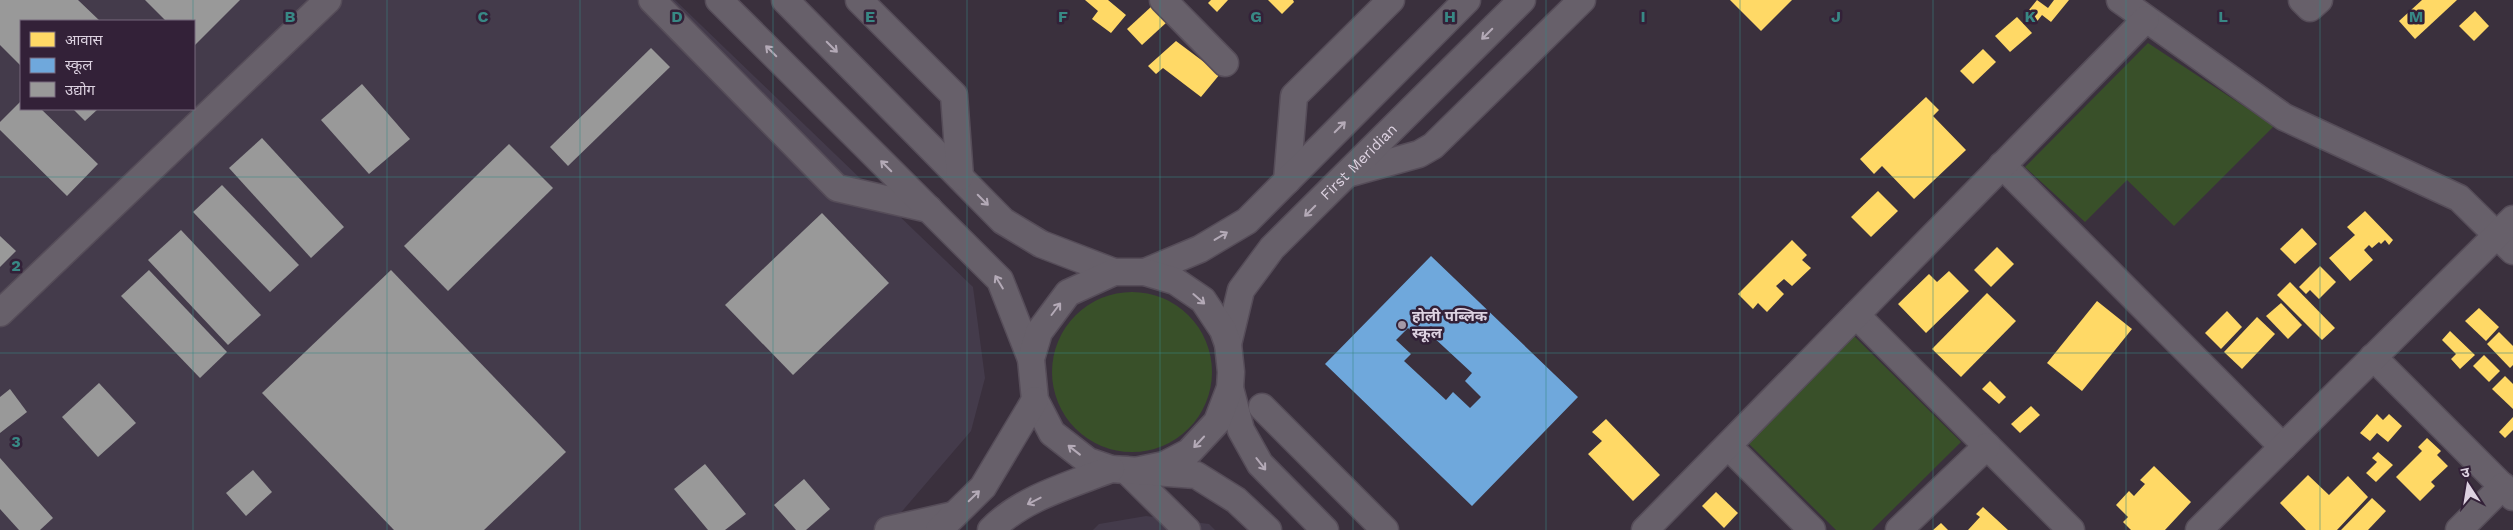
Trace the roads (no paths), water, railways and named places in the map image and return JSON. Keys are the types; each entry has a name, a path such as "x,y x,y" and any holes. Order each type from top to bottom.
{"street":[{"path":"0,313 328,0"},
{"path":"652,0 837,188 929,208"},
{"path":"719,0 1000,280 1031,359 1035,400 1052,432 1088,461 1124,470 1196,475 1236,500 1268,530"},
{"path":"785,0 1003,221 1041,244 1114,272 1145,272 1174,281 1202,300 1223,330 1228,344 1231,372 1230,388 1217,422 1189,452 1164,465 1124,470 1050,492 1005,516 991,530"},
{"path":"859,0 954,95 960,177"},
{"path":"1163,0 1225,63"},
{"path":"1286,181 1294,96 1391,0"},
{"path":"1145,272 1200,249 1247,221 1467,0"},
{"name":"First Meridian","path":"1228,344 1241,290 1272,248 1522,0"},
{"path":"1347,174 1419,154 1433,146 1582,0"},
{"path":"2120,0 2284,117 2459,198 2508,235 2373,357 2199,530"},
{"path":"2302,0 2310,8 2319,0"},
{"path":"1645,530 2146,19"},
{"path":"2002,165 2283,447"},
{"path":"1031,359 1039,332 1068,294 1114,272"},
{"path":"1856,315 2071,530"},
{"path":"2373,357 2508,491 2459,530"},
{"path":"1230,388 1241,430 1260,464 1324,530"},
{"path":"888,530 947,523 983,487 1035,400"},
{"path":"1262,407 1385,530"},
{"path":"1728,446 1812,530"},
{"path":"1899,530 1987,446"},
{"path":"1124,470 1187,530"}],"place":[{"name":"होली पब्लिक स्कूल","path":"1402,325"}]}
